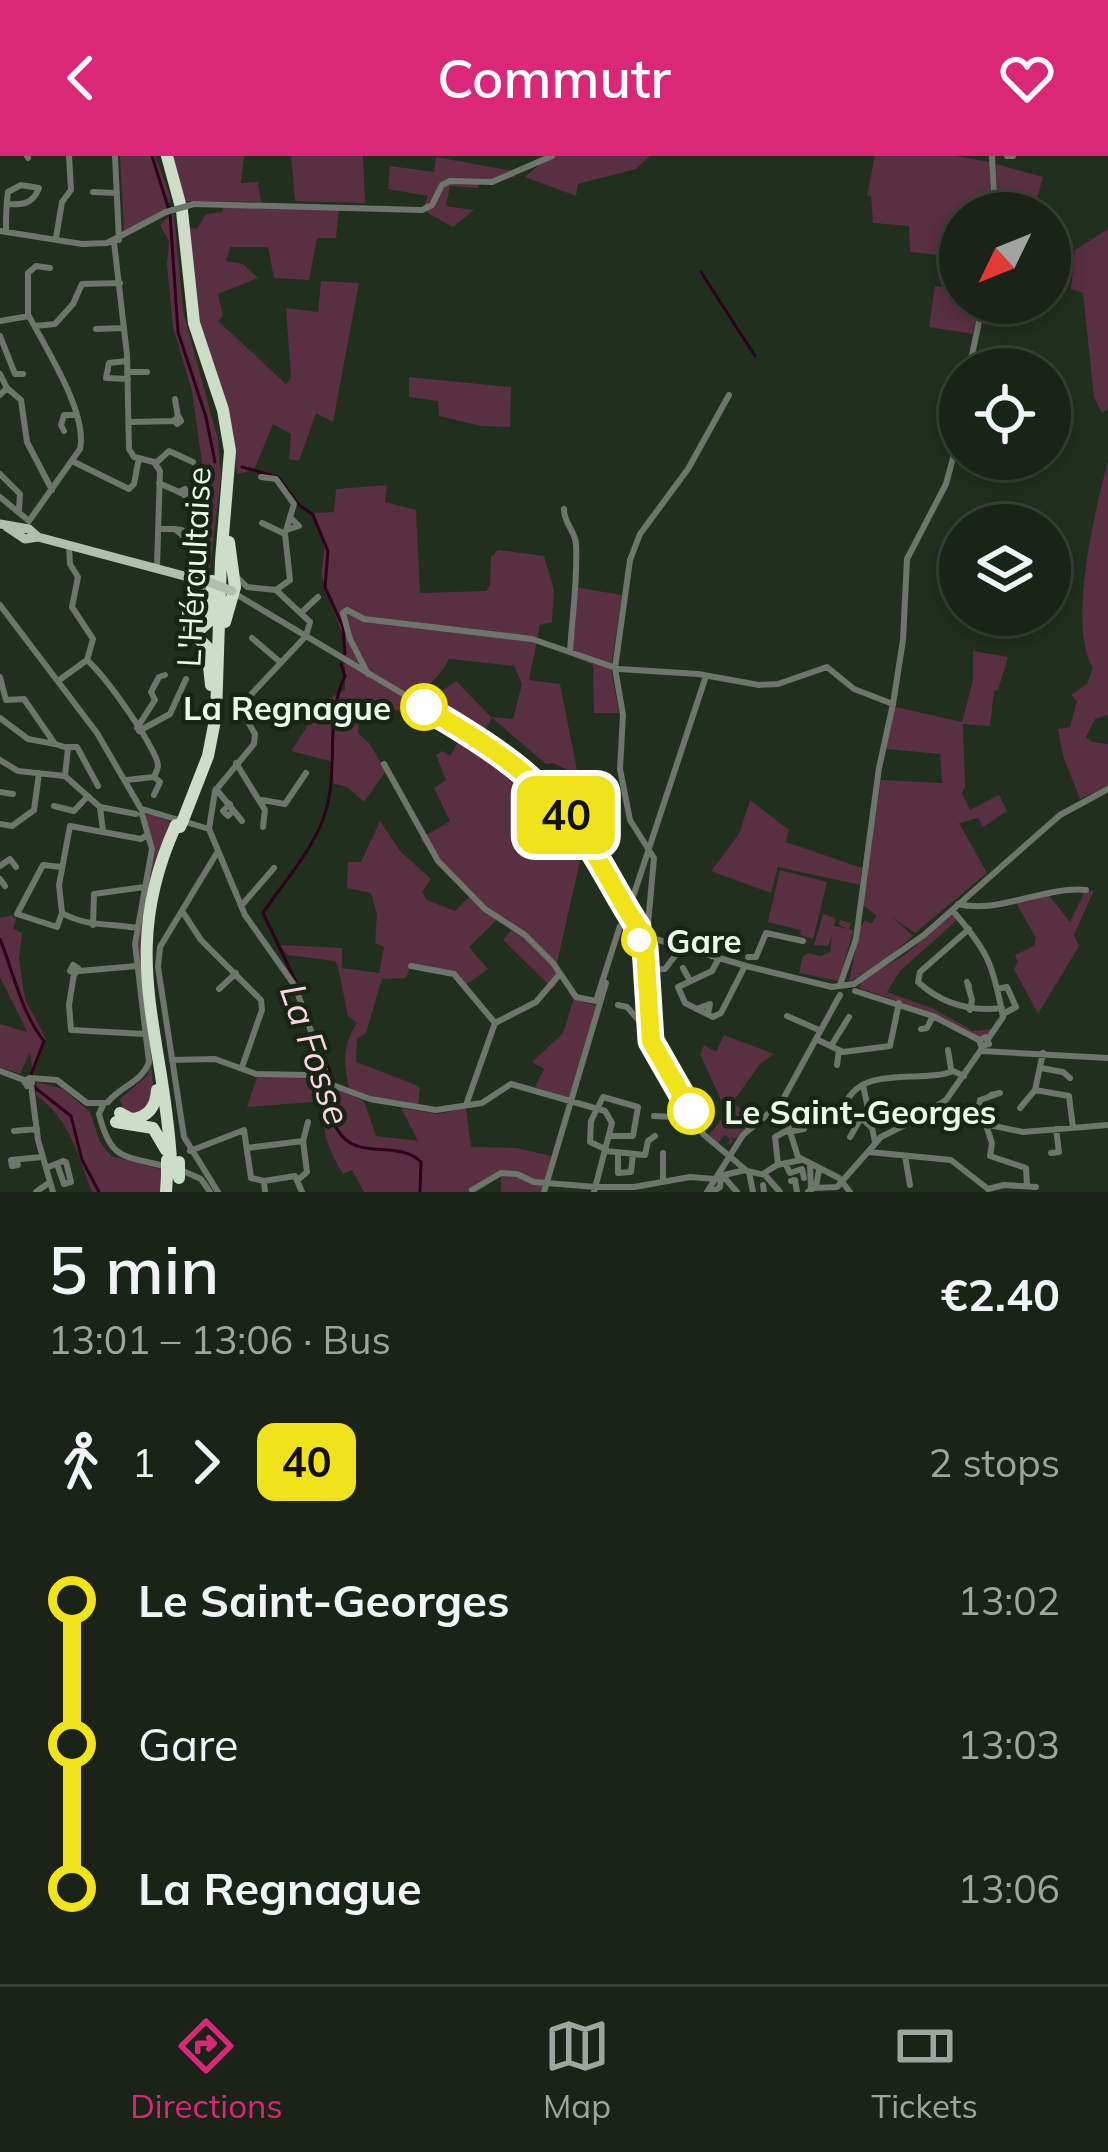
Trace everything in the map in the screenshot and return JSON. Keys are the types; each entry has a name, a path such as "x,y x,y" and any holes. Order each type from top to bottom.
{"highway":[{"name":"L'Héraultaise","path":"164,156 182,211 194,322 224,434 226,471 215,581 212,715 200,766 154,896 149,943 167,1093 172,1185"},
{"name":"L'Héraultaise","path":"173,1161 145,963 146,923 154,878 211,746 218,693 230,452 224,410 210,377"},
{"path":"200,582 187,621 198,631 210,617 224,473 210,377"},
{"path":"210,377 225,410 232,452 229,554 235,596 222,640 218,693"},
{"path":"200,582 184,620 207,647 211,676 200,766"},
{"path":"117,1117 138,1119 156,1100 151,1011"},
{"path":"117,1117 158,1131 173,1161"}],"main road":[{"path":"3,526 158,566 235,596"}],"street":[{"path":"56,239 62,202 71,188 69,156"},
{"path":"116,156 116,240 129,449 156,463"},
{"path":"7,204 23,206 36,197 39,188 34,184 7,187 3,231 95,244 116,240 166,212 194,204 422,210 432,205 438,190 450,181 492,182 551,156"},
{"path":"992,156 994,192"},
{"path":"93,192 117,193"},
{"path":"29,532 82,443 63,377 28,314 28,273 36,266 50,268"},
{"path":"34,326 55,324 74,304 81,285 119,283"},
{"path":"0,321 28,314"},
{"path":"96,329 124,328"},
{"path":"0,336 14,374 23,374"},
{"path":"126,361 109,363 110,380 147,372"},
{"path":"0,374 3,391 21,400 27,442 52,490"},
{"path":"545,1188 654,858 630,820 620,754 623,715 616,668 635,544 688,469 730,395"},
{"path":"130,422 176,419 176,399"},
{"path":"64,431 64,415 75,415"},
{"path":"156,463 169,451 193,462"},
{"path":"72,460 128,489 134,484 139,458"},
{"path":"156,463 160,483 158,566"},
{"path":"0,474 20,494 19,510 29,532"},
{"path":"261,477 282,484 294,504 286,532 290,580 276,590"},
{"path":"714,1180 743,1135 781,1103 846,988 903,640 909,550 947,480"},
{"path":"160,483 181,493"},
{"path":"0,496 19,510"},
{"path":"564,509 565,524 575,538 577,587 570,652"},
{"path":"262,523 286,532"},
{"path":"160,529 175,529"},
{"path":"58,681 87,659 93,639 72,607 78,577 70,564 70,547"},
{"path":"237,574 247,587 276,590 311,626 244,702 242,711 255,738 251,750 216,789 209,829 259,939 295,986 329,1082"},
{"path":"235,596 477,738 519,769 579,831 634,930 647,970 649,1032"},
{"path":"302,612 318,598"},
{"path":"0,607 127,780 151,855"},
{"path":"368,674 345,626 347,610 364,619 532,639 616,668 778,684 826,668 854,688 893,704"},
{"path":"252,638 280,662"},
{"path":"87,659 157,760 154,777"},
{"path":"138,730 155,700 151,692 165,675"},
{"path":"634,930 650,850 706,676"},
{"path":"138,730 170,714 186,679"},
{"path":"0,681 6,700 25,700 55,743"},
{"path":"0,718 28,740 78,748 98,786"},
{"path":"65,776 67,747"},
{"path":"99,1116 106,1103 148,1066 137,928 151,855 150,835 108,749"},
{"path":"0,760 12,769 65,776 100,807 209,829"},
{"path":"236,763 265,809 263,827"},
{"path":"384,764 425,844 444,869 487,910 526,935 574,995 596,1001 620,926 719,958 899,1003 983,1045 1108,1058"},
{"path":"13,841 5,826 35,807 39,773"},
{"path":"259,799 289,806 306,773"},
{"path":"127,780 154,777 160,782 154,795"},
{"path":"216,789 242,821"},
{"path":"846,988 904,951 1060,815 1108,789"},
{"path":"0,792 13,794"},
{"path":"54,806 74,811 88,796"},
{"path":"100,807 104,831"},
{"path":"61,867 42,866 16,914 57,927 62,914 61,867 70,826 141,839 147,836"},
{"path":"212,1192 184,1137 158,953 218,851"},
{"path":"3,863 16,867"},
{"path":"3,863 10,877"},
{"path":"241,906 274,868"},
{"path":"93,925 94,894 144,887"},
{"path":"955,908 1068,888 1086,890"},
{"path":"805,1130 775,1137 781,1159 812,1189 829,1189 842,1182 875,1142 944,1102 1000,1025 1002,1011 989,958 955,908"},
{"path":"182,911 201,940 262,1005 242,1067"},
{"path":"62,914 93,925 137,928"},
{"path":"968,929 920,972 917,981 937,997 970,1010 1016,1007 1007,986 998,988"},
{"path":"719,958 710,972 689,979 678,989 685,1003 707,1015 719,1015 747,962 756,957 760,939 768,933 803,941"},
{"path":"647,970 666,968 681,947"},
{"path":"942,952 951,962"},
{"path":"975,962 989,958"},
{"path":"137,966 76,972 69,995 71,1030 146,1034"},
{"path":"411,966 454,974 495,1023"},
{"path":"683,968 689,979"},
{"path":"219,989 236,973"},
{"path":"466,1106 495,1023 536,1002 559,975"},
{"path":"969,986 970,1010"},
{"path":"787,1016 835,1048 893,1044 899,1003"},
{"path":"618,1005 628,1008 649,1032 703,1134 729,1154 753,1192"},
{"path":"921,1029 928,1028 933,1016"},
{"path":"837,1065 835,1048 849,1017"},
{"path":"948,1050 947,1061 964,1076"},
{"path":"1020,1108 1034,1090 1043,1053"},
{"path":"172,1060 215,1059 256,1074 306,1076 406,1107 436,1110 482,1103 512,1084 597,1109 611,1116 594,1189"},
{"path":"1040,1068 1070,1078"},
{"path":"870,1126 846,1103 862,1085 916,1073 938,1076 954,1071"},
{"path":"0,1073 29,1084 65,1083 87,1103 106,1103"},
{"path":"53,1080 99,1116 106,1142 126,1155 192,1174 212,1192"},
{"path":"126,1155 107,1138 117,1117 119,1097 130,1083"},
{"path":"29,1084 53,1192"},
{"path":"862,1085 875,1142"},
{"path":"1034,1090 1069,1096 1073,1128"},
{"path":"979,1103 991,1095"},
{"path":"610,1136 633,1136 638,1107 605,1096 591,1121 590,1142 604,1150 645,1155 648,1141 655,1136"},
{"path":"968,1098 979,1103"},
{"path":"106,1103 117,1117"},
{"path":"781,1103 797,1192"},
{"path":"869,1152 954,1161 987,1191 1000,1185 1031,1188 1027,1169 989,1154 992,1143 981,1124 979,1103"},
{"path":"99,1116 117,1117"},
{"path":"654,1116 694,1118"},
{"path":"850,1137 861,1119"},
{"path":"914,1120 1023,1132 1105,1127"},
{"path":"190,1151 244,1130 251,1178 298,1178 307,1172 303,1141 308,1122"},
{"path":"14,1131 37,1129"},
{"path":"1057,1130 1058,1153"},
{"path":"248,1148 303,1141"},
{"path":"618,1153 618,1173 631,1172 632,1154"},
{"path":"663,1153 663,1182"},
{"path":"905,1156 910,1185"},
{"path":"17,1162 42,1157"},
{"path":"472,1190 501,1173 545,1188 634,1187 690,1177 714,1180 763,1174 781,1159"},
{"path":"781,1159 797,1172"},
{"path":"46,1168 57,1164"},
{"path":"812,1189 819,1170"},
{"path":"766,1186 797,1172 819,1170 850,1192"},
{"path":"763,1174 766,1186"},
{"path":"298,1178 302,1192"},
{"path":"714,1180 736,1192"},
{"path":"264,1181 265,1192"},
{"path":"36,1192 50,1182"},
{"path":"766,1186 780,1192"}],"shaded area":[{"path":"120,156 155,156 170,196 169,207 124,234"},
{"path":"172,156 244,156 241,183 258,182 261,202 185,201"},
{"path":"291,156 363,156 365,203 295,201"},
{"path":"549,156 650,156 636,169 578,184 576,196 525,177"},
{"path":"875,156 956,156 990,162 991,192 939,192 939,255 910,252 909,226 873,223 871,196 867,195"},
{"path":"436,157 513,171 515,177 478,183 478,188 450,186 446,206 474,210 453,227 428,213 424,206 428,196 388,189 390,166 434,172"},
{"path":"996,164 1043,177 1039,192 997,192"},
{"path":"223,207 339,209 336,238 317,238 309,280 274,278 268,247 230,247 226,261 243,264 258,278 218,294 223,316 218,321 286,384 291,378 286,308 318,312 321,281 359,283 333,422 316,413 299,461 289,459 291,434 273,424 254,470 237,474 229,413 200,327 189,227 197,229 206,214 222,212"},
{"path":"171,214 183,311 218,440 221,476 209,578 189,572 199,549 206,492 192,391 173,327 169,241 160,225"},
{"path":"1108,229 1108,409 1102,413 1094,397 1083,293 1071,289 1075,250"},
{"path":"935,286 939,286 939,324 975,324 973,334 929,327"},
{"path":"409,377 511,387 510,427 439,416 438,401 409,397"},
{"path":"1108,462 1108,715 1095,719 1086,737 1108,744 1108,786 1080,799 1058,729 1070,727 1077,701 1071,695 1087,684 1093,668 1086,649 1083,597"},
{"path":"387,485 385,502 416,510 420,593 486,591 491,557 498,550 544,556 554,590 552,622 540,625 529,680 560,684 578,775 546,764 492,718 483,734 429,700 456,681 491,717 513,719 522,684 514,666 449,659 409,714 361,700 358,733 386,771 364,802 347,787 332,783 333,762 291,751 314,716 307,710 345,690 344,639 321,574 325,545 314,513 334,512 336,489"},
{"path":"574,587 622,595 611,669 619,713 594,713 593,665 569,655"},
{"path":"973,651 1008,657 994,691 990,726 963,724 962,793 970,810 999,795 1007,811 983,827 978,818 959,823 987,873 915,933 892,917 913,936 883,962 849,982 860,927 877,916 863,905 881,780 942,783 940,754 886,749 895,707 962,722 973,680"},
{"path":"463,734 509,764 552,802 534,848 580,861 557,963 559,978 553,989 503,940 514,926 500,917 469,947 488,969 462,988 452,976 410,968 406,978 382,979 366,1033 357,1039 356,1062 416,1085 420,1088 418,1106 369,1097 349,1089 346,1054 357,1023 348,1016 335,961 288,955 280,945 342,948 342,968 379,973 384,947 375,943 377,915 371,893 347,888 348,862 361,862 380,821 400,851 431,879 422,892 427,900 455,911 469,897 420,839 450,821 434,788 446,780 436,755 442,751 450,756"},
{"path":"750,800 789,830 786,842 862,868 860,885 778,867 771,893 711,871 739,834"},
{"path":"148,812 173,823 149,885 141,938 154,1096 139,1115 124,1113 120,1099 148,1075 151,1062 137,950 154,846 145,816"},
{"path":"780,870 827,882 813,939 800,935 801,930 768,922"},
{"path":"1094,890 1074,935 1079,946 1038,1014 1014,969 1015,955 1034,946 1036,938 1015,901 1048,894 1070,922 1084,893"},
{"path":"823,914 836,918 834,926 848,929 839,925 840,920 851,923 853,931 839,981 799,973 803,956 830,952 832,935 828,946 814,945"},
{"path":"952,914 957,920 900,971 887,992 934,1009 973,1031 993,1029 989,1035 975,1037 924,1010 859,988 863,979 905,955"},
{"path":"12,915 16,919 13,929 22,933 19,959 25,999 46,1039 33,1075 30,1052 20,1074 0,1067 0,1024 27,1032 0,977 0,918"},
{"path":"574,998 597,1006 570,1098 535,1087 544,1069 532,1062 563,1033"},
{"path":"724,1035 774,1054 760,1064 735,1099 729,1099 756,1122 727,1145 730,1139 725,1135 718,1143 709,1135 727,1112 728,1099 721,1100 700,1054 704,1045 716,1052"},
{"path":"257,1077 328,1084 324,1101 247,1107"},
{"path":"37,1082 63,1089 90,1112 100,1142 111,1156 164,1170 161,1192 92,1192 65,1126 36,1095"},
{"path":"332,1087 364,1101 376,1136 418,1141 401,1108 438,1114 466,1108 471,1147 516,1148 551,1156 542,1192 501,1192 501,1176 476,1192 364,1192 352,1170 343,1174 328,1143 324,1109"}],"waterway":[{"name":"La Fosse","path":"152,156 170,213 178,332 206,417 215,462"},
{"path":"701,272 755,356"},
{"name":"La Fosse","path":"242,467 278,477 297,503 313,515 328,551 325,587 343,627 345,654"},
{"name":"La Fosse","path":"298,986 263,913 308,849 327,807 335,708 345,676 341,664"},
{"path":"0,939 24,1005 44,1041 31,1075"},
{"name":"La Fosse","path":"319,1046 332,1077 337,1129 355,1145 400,1152 421,1162 420,1192"},
{"path":"34,1087 71,1116 82,1160 99,1192"}],"bus line":[{"name":"40","path":"424,707 519,769 556,803 588,843 638,927 636,934 645,947 651,1041 691,1111"}],"place":[{"name":"La Regnague","path":"424,707"},
{"name":"Gare","path":"639,940"},
{"name":"Le Saint-Georges","path":"691,1111"}]}
